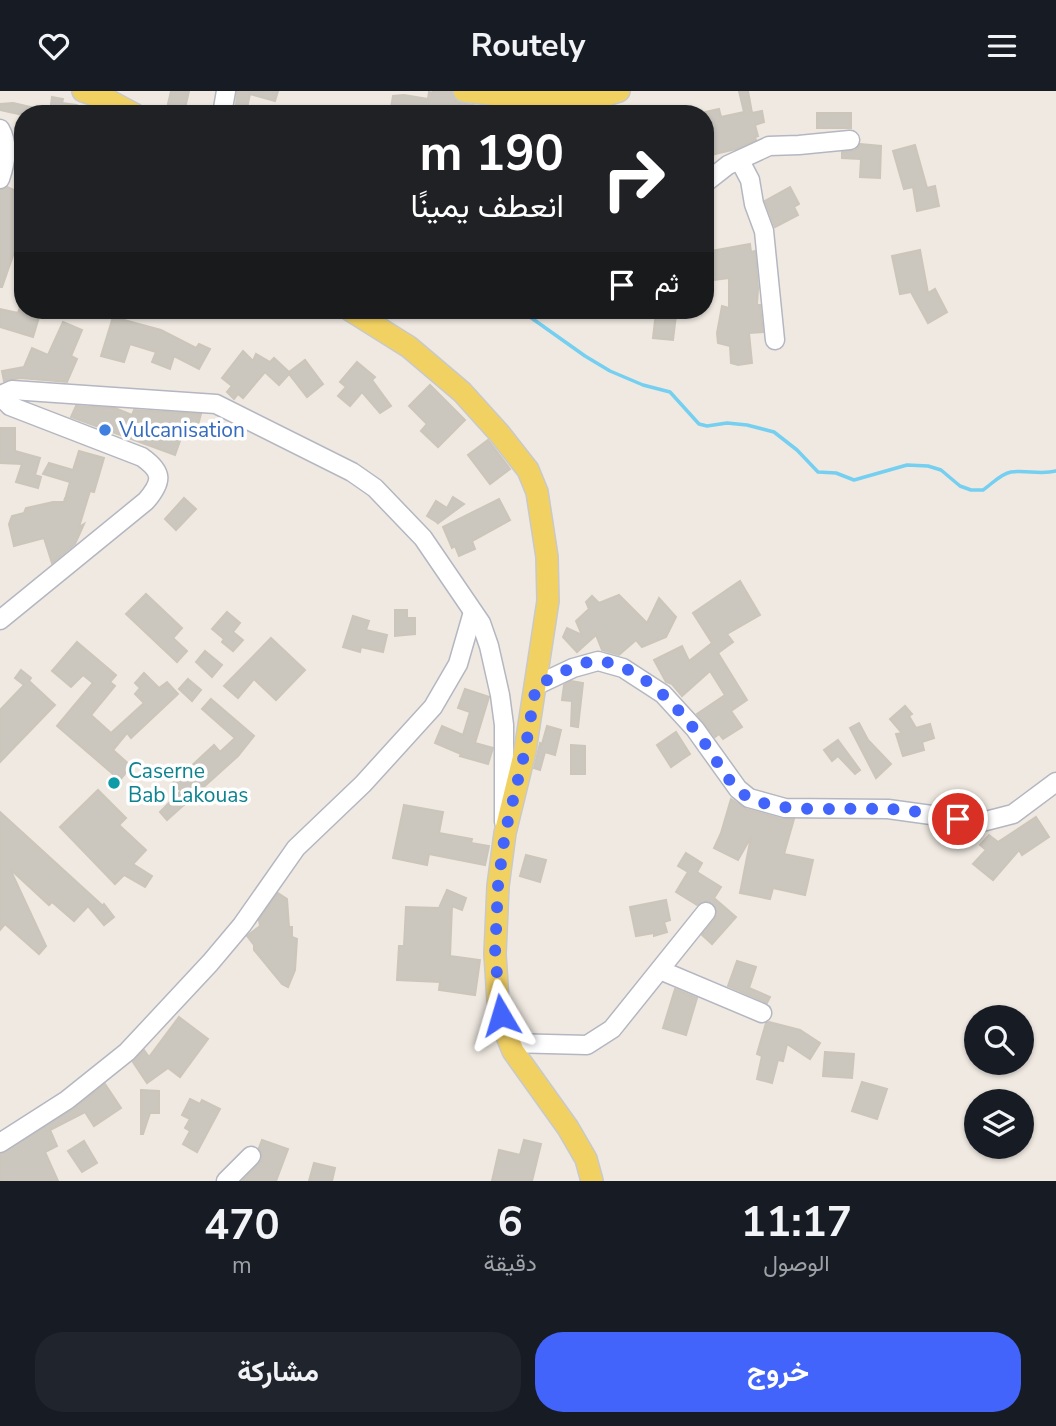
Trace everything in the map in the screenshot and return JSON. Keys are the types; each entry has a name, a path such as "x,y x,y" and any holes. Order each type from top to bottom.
{"main road":[{"path":"83,91 117,105"},
{"path":"464,91 563,102 620,91"},
{"path":"364,319 433,365 462,391 499,432 528,470 537,492 547,557 548,601 525,751 505,833 498,886 495,954 498,1001 509,1043 528,1076 568,1128 586,1159 592,1181"}],"street":[{"path":"0,129 6,141 6,154 0,179"},
{"path":"714,176 728,165 769,146 850,140"},
{"path":"740,161 750,180 754,204 764,231 775,339"},
{"path":"0,620 146,501 156,489 159,478 155,466 142,457 10,406 3,394"},
{"path":"3,394 216,404 352,472 375,488 423,538 481,623 489,646 504,725 505,833"},
{"path":"0,420 22,411"},
{"path":"0,1143 67,1100 127,1052 210,963 242,925 296,848 363,784 433,707 458,664 473,611"},
{"path":"536,686 573,668 598,661 623,668 663,694 695,729 738,789 749,798 785,808 888,809 982,822 1013,814 1056,782"},
{"path":"509,1043 587,1045 603,1037 612,1030 706,912"},
{"path":"660,970 762,1013"},
{"path":"226,1181 251,1156"}],"building":[{"path":"171,91 189,91 186,105 168,104"},
{"path":"237,91 278,91 275,101 250,94 248,105 236,105"},
{"path":"451,91 457,102 473,105 392,105 393,96 428,99 429,92"},
{"path":"739,91 748,91 752,113 762,111 764,122 755,125 758,136 755,137 756,140 714,154 714,110 719,109 721,117 744,112"},
{"path":"52,97 63,99 62,103 77,105 51,105"},
{"path":"0,104 22,105 14,105 14,113 0,110"},
{"path":"817,113 851,113 851,128 817,128"},
{"path":"860,144 881,146 880,178 860,177 861,159 842,158 842,152 856,150"},
{"path":"915,145 927,188 935,186 939,206 917,211 913,187 904,189 893,151"},
{"path":"7,187 14,190 14,253 2,287 0,287 0,190"},
{"path":"790,187 799,204 794,207 798,215 775,227 765,201"},
{"path":"750,244 751,252 755,251 757,305 760,305 763,332 749,333 752,363 731,363 730,346 718,343 722,306 729,308 729,278 714,280 714,250"},
{"path":"920,250 928,293 935,289 947,312 928,323 911,292 900,294 892,256"},
{"path":"0,309 14,312 14,319 38,319 33,337 0,327"},
{"path":"112,319 161,330 196,348 199,344 210,349 199,369 174,356 170,369 152,362 156,352 130,344 124,362 101,356"},
{"path":"655,319 676,319 673,340 653,338"},
{"path":"63,322 82,330 71,356 77,359 67,382 20,378 4,381 2,371 24,367 32,348 48,355"},
{"path":"243,351 253,361 256,354 270,362 274,358 289,372 305,360 323,384 307,397 289,374 279,385 265,372 243,398 238,394 234,399 227,392 232,386 222,378"},
{"path":"357,362 375,377 372,380 391,406 380,413 362,392 350,406 338,396 346,387 340,382"},
{"path":"430,385 465,420 438,447 421,431 427,424 409,406"},
{"path":"76,406 115,408 132,415 134,410 201,414 198,425 187,421 175,455 71,417"},
{"path":"0,428 15,428 15,451 40,458 35,475 41,477 38,488 16,482 22,464 0,463"},
{"path":"488,440 510,469 490,484 468,455"},
{"path":"79,451 104,458 94,492 90,491 79,527 84,524 75,544 52,563 44,538 14,546 9,524 12,516 24,513 26,508 64,502 65,498 69,497 66,496 70,482 43,474 49,463 73,470"},
{"path":"453,497 464,504 437,524 427,516 436,501 447,508"},
{"path":"184,498 196,509 176,530 165,519"},
{"path":"499,499 510,520 472,541 475,549 459,556 455,546 452,548 443,527"},
{"path":"740,581 760,615 727,634 733,642 718,653 747,700 731,711 742,727 723,739 719,734 715,737 697,714 725,695 710,671 682,696 672,684 666,682 654,660 682,646 689,661 712,643 693,613"},
{"path":"146,594 182,628 173,638 187,651 177,662 126,614"},
{"path":"619,595 647,623 659,598 676,617 666,637 642,647 636,640 619,655 602,650 596,635 577,652 563,637 567,628 582,635 576,621 589,609 586,602 592,596 599,603"},
{"path":"395,610 407,610 407,618 415,618 415,634 395,636"},
{"path":"227,612 240,623 233,632 243,640 233,651 212,629"},
{"path":"353,616 369,621 366,630 387,635 383,652 361,647 360,652 343,647"},
{"path":"271,638 305,670 276,700 254,679 238,698 224,686"},
{"path":"77,642 116,675 110,682 115,686 91,715 111,733 144,703 135,694 140,688 135,683 144,673 159,688 167,682 178,694 131,738 127,733 113,750 131,766 120,780 57,726 93,683 83,675 71,687 52,671"},
{"path":"205,651 222,665 212,677 196,662"},
{"path":"21,670 55,705 0,762 0,710 24,685 15,678"},
{"path":"188,679 201,690 192,701 179,689"},
{"path":"571,681 583,683 578,727 571,726 572,701 562,700 564,685"},
{"path":"465,689 489,697 475,743 493,748 488,764 460,756 461,754 435,743 442,726 463,735 470,712 458,708"},
{"path":"211,699 254,736 238,756 167,820 160,812 181,791 173,783 214,745 220,752 235,738 202,709"},
{"path":"905,706 912,714 909,716 916,728 930,724 934,738 922,742 924,750 903,756 896,734 902,733 890,719"},
{"path":"859,723 868,740 891,764 876,778 850,728"},
{"path":"547,726 561,730 555,755 545,752 540,770 534,768"},
{"path":"676,732 690,754 671,767 657,745"},
{"path":"838,740 860,770 855,774 838,756 832,761 824,750"},
{"path":"571,745 585,746 585,774 571,774"},
{"path":"98,790 126,818 119,825 146,850 133,864 152,876 145,887 124,875 115,884 60,827"},
{"path":"731,799 746,809 782,819 794,819 784,854 813,860 805,895 773,888 770,899 740,893 751,837 738,860 714,848"},
{"path":"404,805 443,812 439,833 472,839 471,843 489,846 485,865 429,854 427,865 393,858"},
{"path":"0,812 103,906 104,904 114,917 104,925 88,906 74,921 52,902 49,905 10,869 46,946 39,954 5,924 0,930"},
{"path":"1036,817 1049,837 1022,855 1019,850 993,880 973,864 986,850 980,845 989,835 998,842"},
{"path":"686,853 702,863 697,872 721,887 714,898 736,917 712,944 702,935 715,919 716,907 707,901 697,905 676,892 688,872 678,866"},
{"path":"526,855 546,860 540,882 520,876"},
{"path":"447,890 466,898 462,910 452,906 450,956 480,960 475,995 439,990 440,982 397,980 399,946 404,946 406,907 439,908"},
{"path":"278,893 287,899 289,927 292,927 292,937 297,939 295,970 288,987 282,984 254,950 254,945 247,936 260,926 259,920"},
{"path":"666,900 670,920 664,922 667,932 654,936 654,933 636,936 630,907"},
{"path":"737,961 756,967 749,988 770,997 767,1003 728,986"},
{"path":"675,989 697,998 686,1035 663,1028"},
{"path":"179,1017 208,1039 180,1077 168,1068 147,1083 133,1062 144,1050 149,1057"},
{"path":"766,1023 800,1030 820,1043 810,1059 787,1044 783,1061 778,1060 772,1083 757,1079 762,1056 757,1054"},
{"path":"825,1052 854,1054 852,1078 823,1076"},
{"path":"862,1082 887,1089 877,1119 852,1111"},
{"path":"105,1084 121,1108 94,1126 85,1112 50,1130 57,1146 45,1152 58,1181 0,1181 0,1154 73,1109"},
{"path":"141,1090 159,1091 159,1113 150,1113 143,1134 141,1134"},
{"path":"190,1099 200,1104 202,1100 220,1109 197,1152 183,1144 190,1131 185,1128 190,1119 182,1115"},
{"path":"262,1140 288,1149 276,1181 242,1181 262,1160 259,1148"},
{"path":"524,1140 541,1144 532,1181 492,1181 499,1150 520,1155"},
{"path":"84,1141 97,1163 82,1172 68,1151"},
{"path":"314,1163 335,1168 332,1181 309,1181"}],"waterway":[{"path":"533,319 610,371 643,385 670,392 699,424 747,425 774,432 797,450 818,472 836,473 854,480 907,465 928,466 941,470 960,486 983,490 1007,473 1056,471"}],"place":[{"name":"Vulcanisation","path":"105,430"},
{"name":"Caserne Bab Lakouas","path":"114,783"}],"route":[{"path":"501,1015 495,954 498,886 505,833 525,751 536,686 573,668 598,661 623,668 663,694 695,729 738,789 749,798 785,808 888,809 958,819"}]}
